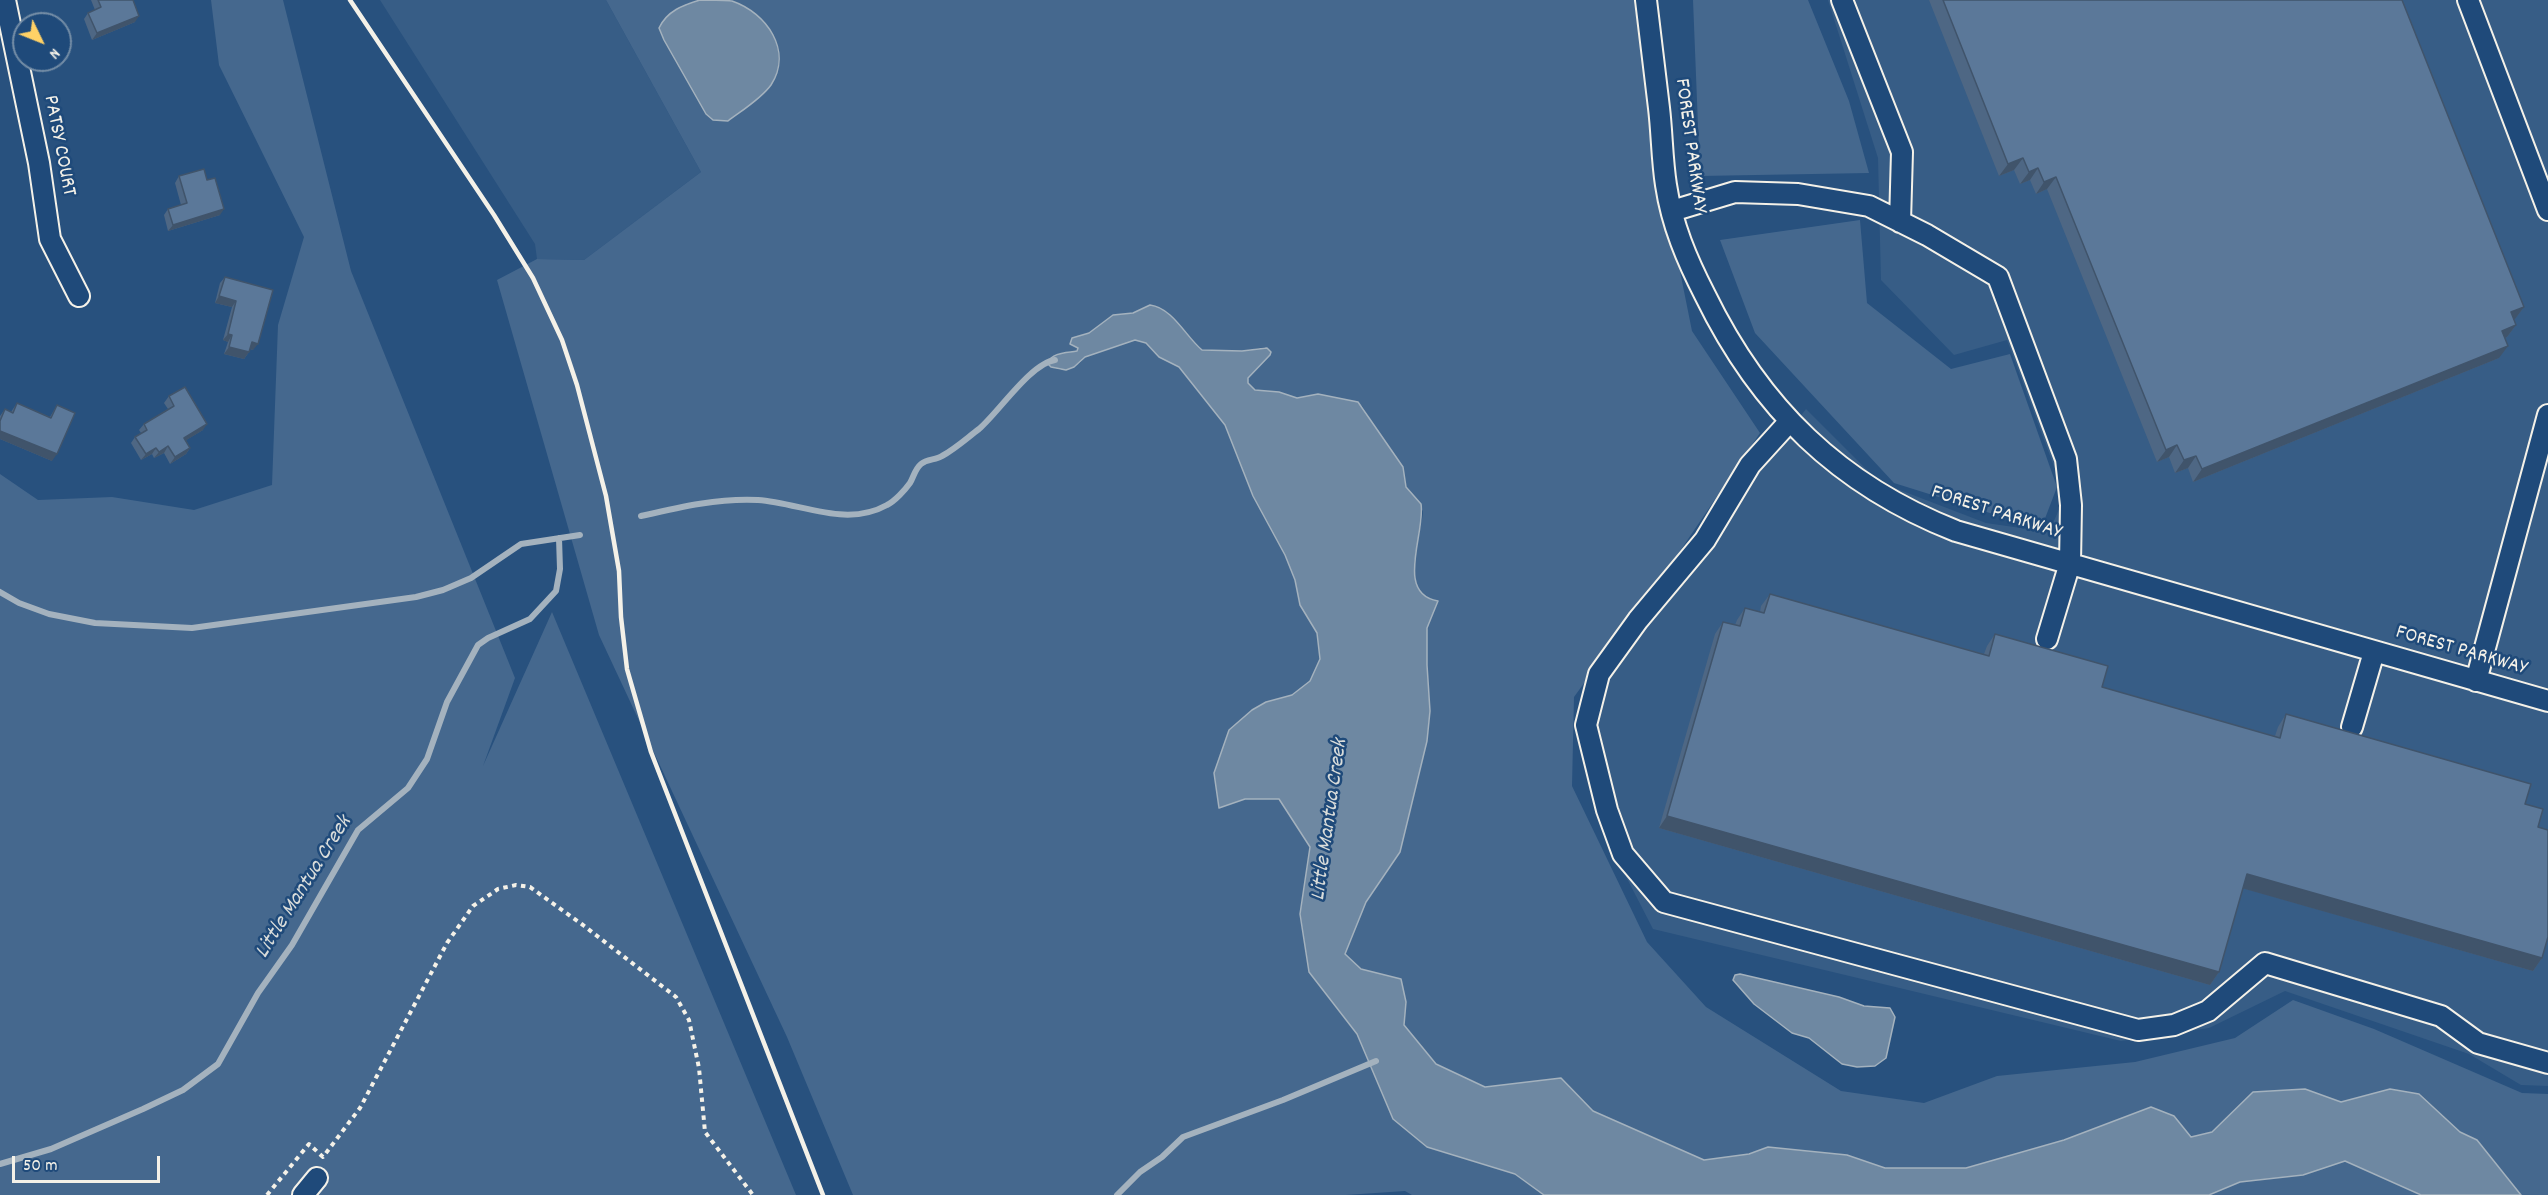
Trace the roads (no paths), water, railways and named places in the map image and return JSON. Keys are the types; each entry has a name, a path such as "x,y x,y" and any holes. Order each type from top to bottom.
{"street":[{"name":"PATSY COURT","path":"4,0 39,163 50,239 79,296"},
{"name":"FOREST PARKWAY","path":"1646,0 1666,185 1682,248 1716,318 1747,371 1789,422 1846,472 1889,500 1923,518 1956,531 2548,700"},
{"path":"1842,0 1902,152 1900,222"},
{"path":"2468,0 2548,210"},
{"path":"1672,211 1735,192 1798,194 1869,206 1998,277 2066,459 2071,505 2070,563 2047,639"},
{"path":"2476,681 2548,415"},
{"path":"1789,422 1750,465 1705,540 1638,620 1599,674 1586,725 1607,810 1623,854 1664,902 2138,1030 2174,1025 2208,1011 2265,963 2441,1016 2478,1042 2548,1063"},
{"path":"2352,727 2374,652"},
{"path":"303,1195 317,1178"}],"water":[{"path":"700,0 732,1 745,7 766,24 778,47 777,72 771,85 756,100 728,121 713,120 706,114 659,28 671,13"},
{"path":"1150,305 1166,311 1202,350 1242,351 1267,348 1271,352 1270,355 1248,378 1248,383 1255,390 1279,392 1297,398 1318,394 1358,402 1403,467 1406,487 1421,504 1415,560 1417,587 1425,596 1438,601 1427,628 1430,711 1427,741 1400,852 1366,902 1345,954 1361,969 1401,979 1406,1002 1404,1025 1436,1064 1485,1087 1561,1078 1593,1111 1704,1160 1749,1154 1768,1147 1847,1155 1885,1168 1966,1168 2064,1140 2151,1107 2174,1116 2191,1137 2212,1132 2253,1092 2305,1089 2341,1102 2390,1089 2419,1094 2460,1132 2477,1140 2521,1195 2421,1195 2345,1161 2303,1175 2240,1182 2209,1195 1544,1195 1515,1174 1427,1147 1393,1119 1357,1034 1309,972 1300,914 1310,847 1279,799 1245,799 1219,808 1214,773 1229,730 1252,710 1266,702 1292,695 1310,681 1320,659 1317,633 1300,605 1295,580 1285,555 1253,496 1225,425 1179,367 1159,357 1146,343 1135,340 1085,357 1074,367 1066,370 1051,367 1047,363 1056,355 1077,351 1078,348 1070,344 1072,338 1089,333 1113,315 1133,313"},
{"path":"1740,974 1839,997 1864,1006 1890,1008 1895,1017 1886,1058 1875,1066 1857,1067 1842,1064 1809,1038 1792,1033 1754,1004 1733,980 1735,975"}],"waterway":[{"name":"Little Mantua Creek","path":"641,516 728,500 758,500 840,514 871,512 893,501 908,486 921,464 952,450 987,422 1025,379 1046,363 1055,360"},
{"path":"0,592 19,603 49,614 95,623 192,628 416,597 443,590 471,578 521,544 580,535"},
{"name":"Little Mantua Creek","path":"0,1164 51,1149 143,1109 183,1090 218,1064 258,993 292,945 358,830 408,788 427,759 447,702 478,645 530,619 556,591 560,569 559,538"},
{"path":"1117,1195 1140,1172 1162,1157 1183,1137 1283,1100 1376,1061"}],"railway":[{"path":"350,0 494,215 533,278 562,340 577,385 606,496 619,571 627,669 651,752 823,1195"}]}
